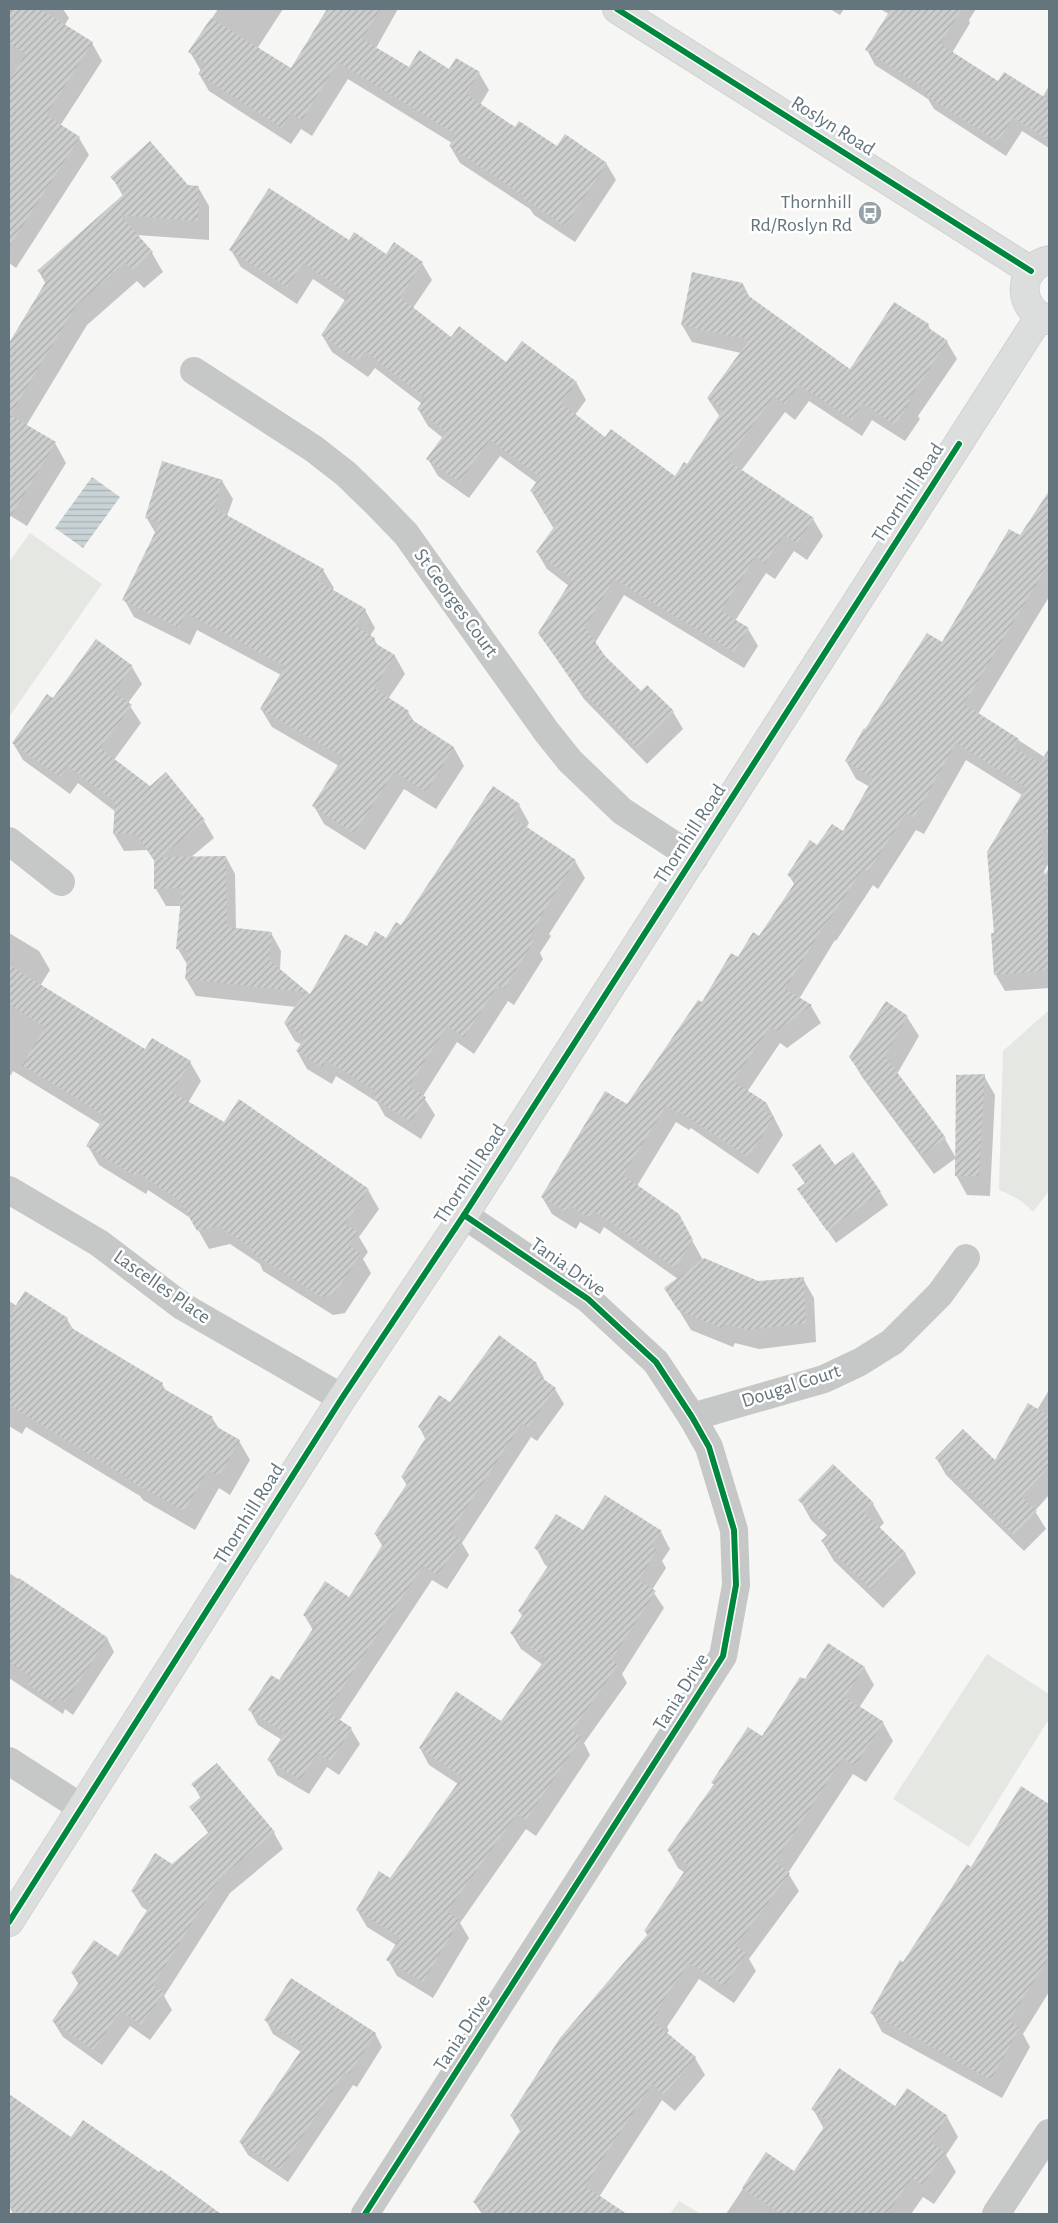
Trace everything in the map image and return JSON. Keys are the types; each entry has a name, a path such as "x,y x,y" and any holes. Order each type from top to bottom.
{"street":[{"name":"Roslyn Road","path":"617,9 1040,266"},
{"path":"1040,266 1026,281 1024,290 1026,301 1032,310 1045,318"},
{"name":"Thornhill Road","path":"9,1922 342,1398 464,1215 1045,318"},
{"name":"St Georges Court","path":"194,371 314,449 346,474 406,534 546,731 570,761 622,811 694,858"},
{"path":"9,841 61,882"},
{"name":"Lascelles Place","path":"9,1190 99,1243 182,1306 342,1398"},
{"name":"Tania Drive","path":"365,2214 723,1656 736,1585 734,1530 709,1447 692,1416 656,1362 588,1299 464,1215"},
{"name":"Dougal Court","path":"692,1416 824,1379 860,1362 892,1342 940,1294 966,1258"},
{"path":"9,1762 82,1808"},
{"path":"996,2214 1049,2133"}],"shaded area":[{"path":"92,477 120,497 83,548 55,528"},
{"path":"30,533 102,584 9,717 9,562"},
{"path":"1049,1010 1049,1191 1033,1212 1017,1199 999,1190 1003,1051"},
{"path":"987,1654 1049,1694 1049,1719 969,1847 893,1799"},
{"path":"679,2201 701,2214 670,2214"}],"building":[{"path":"9,9 40,9 93,42 46,115 80,137 9,247 9,81 26,54 9,43"},
{"path":"327,9 380,9 362,39 409,67 419,50 449,69 456,58 480,72 466,94 515,127 519,121 557,146 565,134 607,163 565,226 449,146 456,135 338,62 302,120 291,113 282,128 198,74 205,63 188,52 211,18 291,68"},
{"path":"891,9 962,9 940,44 998,81 1004,72 1049,100 1049,140 1013,117 998,142 924,94 927,90 865,50"},
{"path":"150,141 188,185 199,186 198,221 120,215 153,252 132,270 125,262 76,306 10,415 56,442 9,519 9,343 48,278 37,271 125,193 110,177"},
{"path":"269,188 349,240 354,232 386,254 394,242 423,262 400,297 451,337 459,326 506,362 522,341 577,382 561,403 605,437 611,429 675,476 684,462 687,464 723,410 707,398 749,340 681,325 692,272 743,283 742,291 850,369 894,302 929,324 927,327 948,341 909,399 911,401 895,425 862,403 852,420 799,385 785,404 774,396 727,460 814,518 797,543 784,535 765,563 756,556 721,611 749,628 734,652 614,579 585,627 605,656 641,691 647,685 674,711 637,748 573,682 538,633 572,579 536,552 557,523 543,512 548,505 530,491 540,477 490,440 459,482 426,459 446,432 417,409 425,398 365,351 358,361 321,335 349,294 303,263 287,287 229,250"},
{"path":"162,461 223,480 214,508 324,569 318,581 366,609 355,626 375,638 373,642 395,655 374,688 409,711 406,716 454,747 426,792 394,772 354,833 312,806 343,757 260,709 285,666 186,613 179,628 122,600 160,522 145,518"},
{"path":"1049,491 1049,563 964,704 1019,739 1013,748 1040,763 1049,748 1049,834 1041,829 1049,927 1049,970 994,975 991,933 994,933 987,852 1026,787 956,743 914,818 906,813 868,872 863,869 825,924 785,989 812,1005 777,1031 770,1027 733,1081 767,1103 763,1110 774,1117 748,1157 680,1112 679,1114 666,1106 623,1175 679,1214 693,1240 675,1268 594,1211 590,1218 570,1206 566,1212 541,1197 605,1091 627,1104 698,1000 702,1002 731,953 738,957 753,932 759,936 796,881 787,875 810,840 817,845 832,824 843,831 873,778 845,761 864,728 927,633 942,642 1009,529 1020,535"},
{"path":"96,639 133,666 114,692 132,705 100,748 150,786 166,772 205,820 161,857 226,856 227,927 272,932 269,960 310,994 345,934 367,946 375,931 386,938 396,922 401,925 493,786 520,804 512,817 576,860 540,917 529,938 534,941 504,989 498,985 464,1037 447,1026 409,1086 426,1097 411,1122 373,1098 377,1092 326,1060 322,1067 296,1051 305,1037 284,1023 304,992 185,979 188,950 176,949 182,888 154,889 154,859 136,834 113,834 115,802 68,766 60,777 12,743 47,694 53,698"},
{"path":"9,965 145,1049 152,1038 191,1061 172,1092 224,1122 239,1099 369,1189 345,1224 358,1232 349,1245 361,1254 334,1294 321,1297 251,1252 253,1249 219,1226 197,1231 180,1201 137,1172 135,1176 86,1146 105,1116 22,1065 45,1027 9,1004"},
{"path":"886,1001 908,1016 885,1056 946,1138 922,1155 849,1057"},
{"path":"985,1074 979,1176 955,1176 956,1075"},
{"path":"820,1144 835,1165 853,1152 881,1192 827,1231 797,1189 805,1183 792,1165"},
{"path":"704,1258 758,1281 804,1277 806,1323 747,1330 724,1324 721,1328 678,1310 664,1288"},
{"path":"25,1291 68,1318 65,1324 163,1383 161,1387 213,1417 210,1423 240,1440 219,1476 208,1470 184,1511 130,1481 9,1405 9,1316"},
{"path":"499,1335 537,1363 531,1370 556,1388 528,1427 522,1423 450,1533 462,1540 438,1575 423,1566 327,1711 352,1728 331,1761 318,1753 300,1780 267,1760 285,1733 248,1710 271,1675 279,1680 316,1624 303,1615 325,1581 349,1597 385,1541 374,1534 408,1482 401,1477 428,1434 418,1427 439,1395 450,1402"},
{"path":"1028,1403 1049,1416 1049,1467 1022,1497 1037,1511 1014,1535 935,1458 963,1429 995,1460"},
{"path":"833,1464 874,1503 864,1512 906,1553 871,1589 821,1541 831,1531 798,1500"},
{"path":"605,1495 662,1531 651,1547 657,1550 639,1580 656,1591 611,1660 618,1665 572,1731 582,1737 526,1820 517,1814 447,1912 460,1920 423,1982 386,1960 400,1937 356,1910 379,1871 390,1878 462,1777 419,1748 456,1691 501,1721 546,1658 510,1633 523,1614 518,1611 552,1560 534,1548 556,1514 583,1530"},
{"path":"19,1578 108,1638 65,1702 58,1697 54,1703 27,1684 32,1677 9,1662 9,1595"},
{"path":"828,1643 865,1667 845,1697 884,1722 855,1766 843,1758 775,1862 790,1873 736,1946 747,1953 724,1986 689,1963 657,2010 660,2013 653,2021 696,2057 664,2095 652,2084 585,2186 627,2214 491,2214 473,2202 524,2125 510,2116 560,2038 648,1934 644,1931 688,1866 667,1850 714,1784 711,1783 748,1727 762,1736 800,1677 805,1679"},
{"path":"217,1763 275,1832 221,1877 153,1985 164,1993 141,2025 121,2011 93,2050 52,2021 81,1980 71,1973 94,1940 118,1956 151,1904 131,1891 155,1853 172,1864 209,1832 189,1807 202,1796 191,1784"},
{"path":"1021,1786 1049,1804 1049,1957 1009,2021 1020,2027 991,2080 870,2013 900,1960 903,1962 967,1864 971,1867"},
{"path":"291,1978 376,2033 349,2075 345,2072 280,2170 239,2142 304,2046 264,2020"},
{"path":"839,2068 895,2106 907,2088 948,2116 930,2142 945,2152 923,2185 912,2178 887,2214 781,2214 742,2188 766,2152 794,2171 828,2121 811,2109"},
{"path":"9,2094 71,2137 83,2120 159,2172 161,2170 221,2214 20,2214 9,2207"}],"cycle path":[{"path":"617,9 1031,271"},
{"path":"9,1922 342,1398 464,1215 959,444"},
{"path":"365,2214 723,1656 736,1585 734,1530 709,1447 656,1362 588,1299 464,1215"}],"place":[{"name":"Thornhill Rd/Roslyn Rd","path":"870,213"}]}
